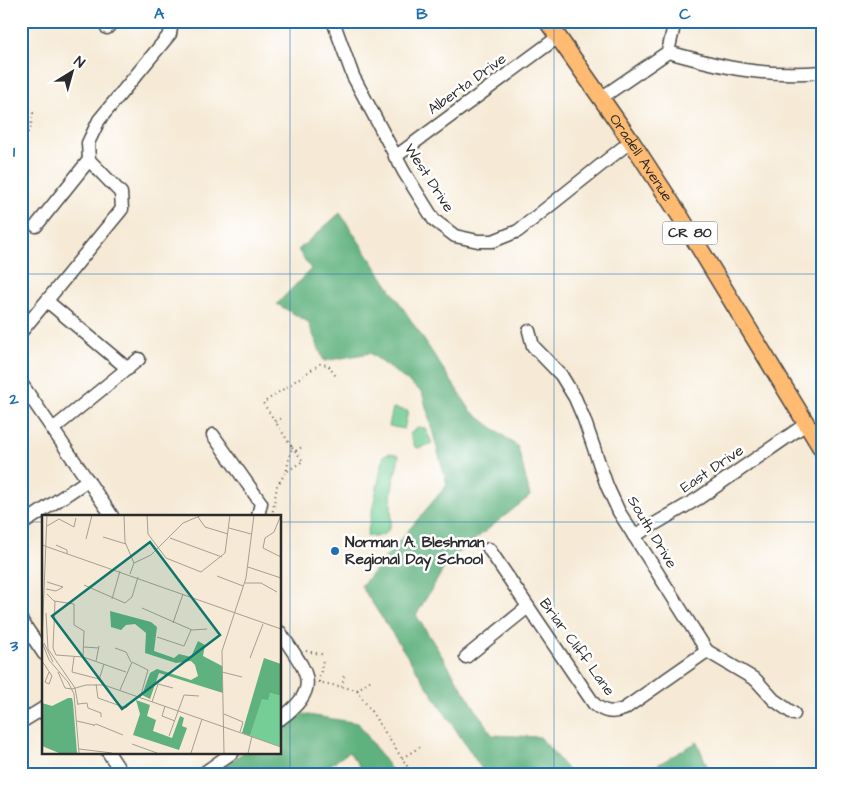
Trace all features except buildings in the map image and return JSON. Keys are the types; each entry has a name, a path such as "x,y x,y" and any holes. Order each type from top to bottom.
{"main road":[{"name":"Oradell Avenue","path":"547,21 631,141 680,216 823,451"}],"street":[{"path":"21,332 122,209 121,193 89,160 88,143 95,127 170,34 172,21"},
{"name":"West Drive","path":"333,21 352,76 395,157 430,214 444,229 466,240 493,241 518,231 631,141"},
{"path":"601,98 668,52 675,21"},
{"name":"Alberta Drive","path":"395,157 558,37"},
{"path":"668,52 740,71 792,75 823,72"},
{"path":"36,226 89,160"},
{"path":"47,301 128,369"},
{"name":"South Drive","path":"528,331 533,346 561,375 574,398 584,419 607,486 634,536 707,651 756,680 774,700 794,714"},
{"path":"53,429 139,359"},
{"path":"21,383 111,515"},
{"name":"East Drive","path":"634,536 699,498 806,424"},
{"path":"213,435 261,503 258,515"},
{"path":"21,525 88,480"},
{"name":"Briar Cliff Lane","path":"489,549 594,704 610,712 624,709 707,651"},
{"path":"466,657 528,606"},
{"path":"21,620 42,651"},
{"path":"281,634 306,673 308,686 301,701 281,718"},
{"path":"21,722 42,709"},
{"path":"109,754 123,775"},
{"path":"201,775 230,754"}],"path":[{"path":"21,140 30,130 33,113 29,110 32,107"},
{"path":"292,446 286,472 303,461 263,403 320,364 328,365 336,378"},
{"path":"276,422 284,416"},
{"path":"296,451 303,446"},
{"path":"272,515 277,486 286,472"},
{"path":"308,657 304,651 326,655"},
{"path":"319,682 323,659"},
{"path":"316,672 319,682"},
{"path":"342,687 344,675"},
{"path":"357,690 371,680"},
{"path":"319,682 357,690 413,775"},
{"path":"402,758 420,747"}],"green space":[{"path":"340,213 471,411 518,447 530,496 449,560 416,615 492,735 540,737 572,775 490,775 483,771 361,586 447,485 422,392 370,353 324,361 308,322 277,304 311,269 298,250"},
{"path":"393,408 408,411 404,429 389,426"},
{"path":"418,427 425,428 432,443 420,448 415,447 410,434"},
{"path":"391,453 399,455 392,490 391,524 384,534 376,537 370,536 367,535 384,455"},
{"path":"302,714 358,723 395,775 366,775 349,752 316,775 211,775 241,754 281,754 281,727"},
{"path":"697,742 711,775 640,775"}],"place":[{"name":"Norman A. Bleshman Regional Day School","path":"335,551"}]}
